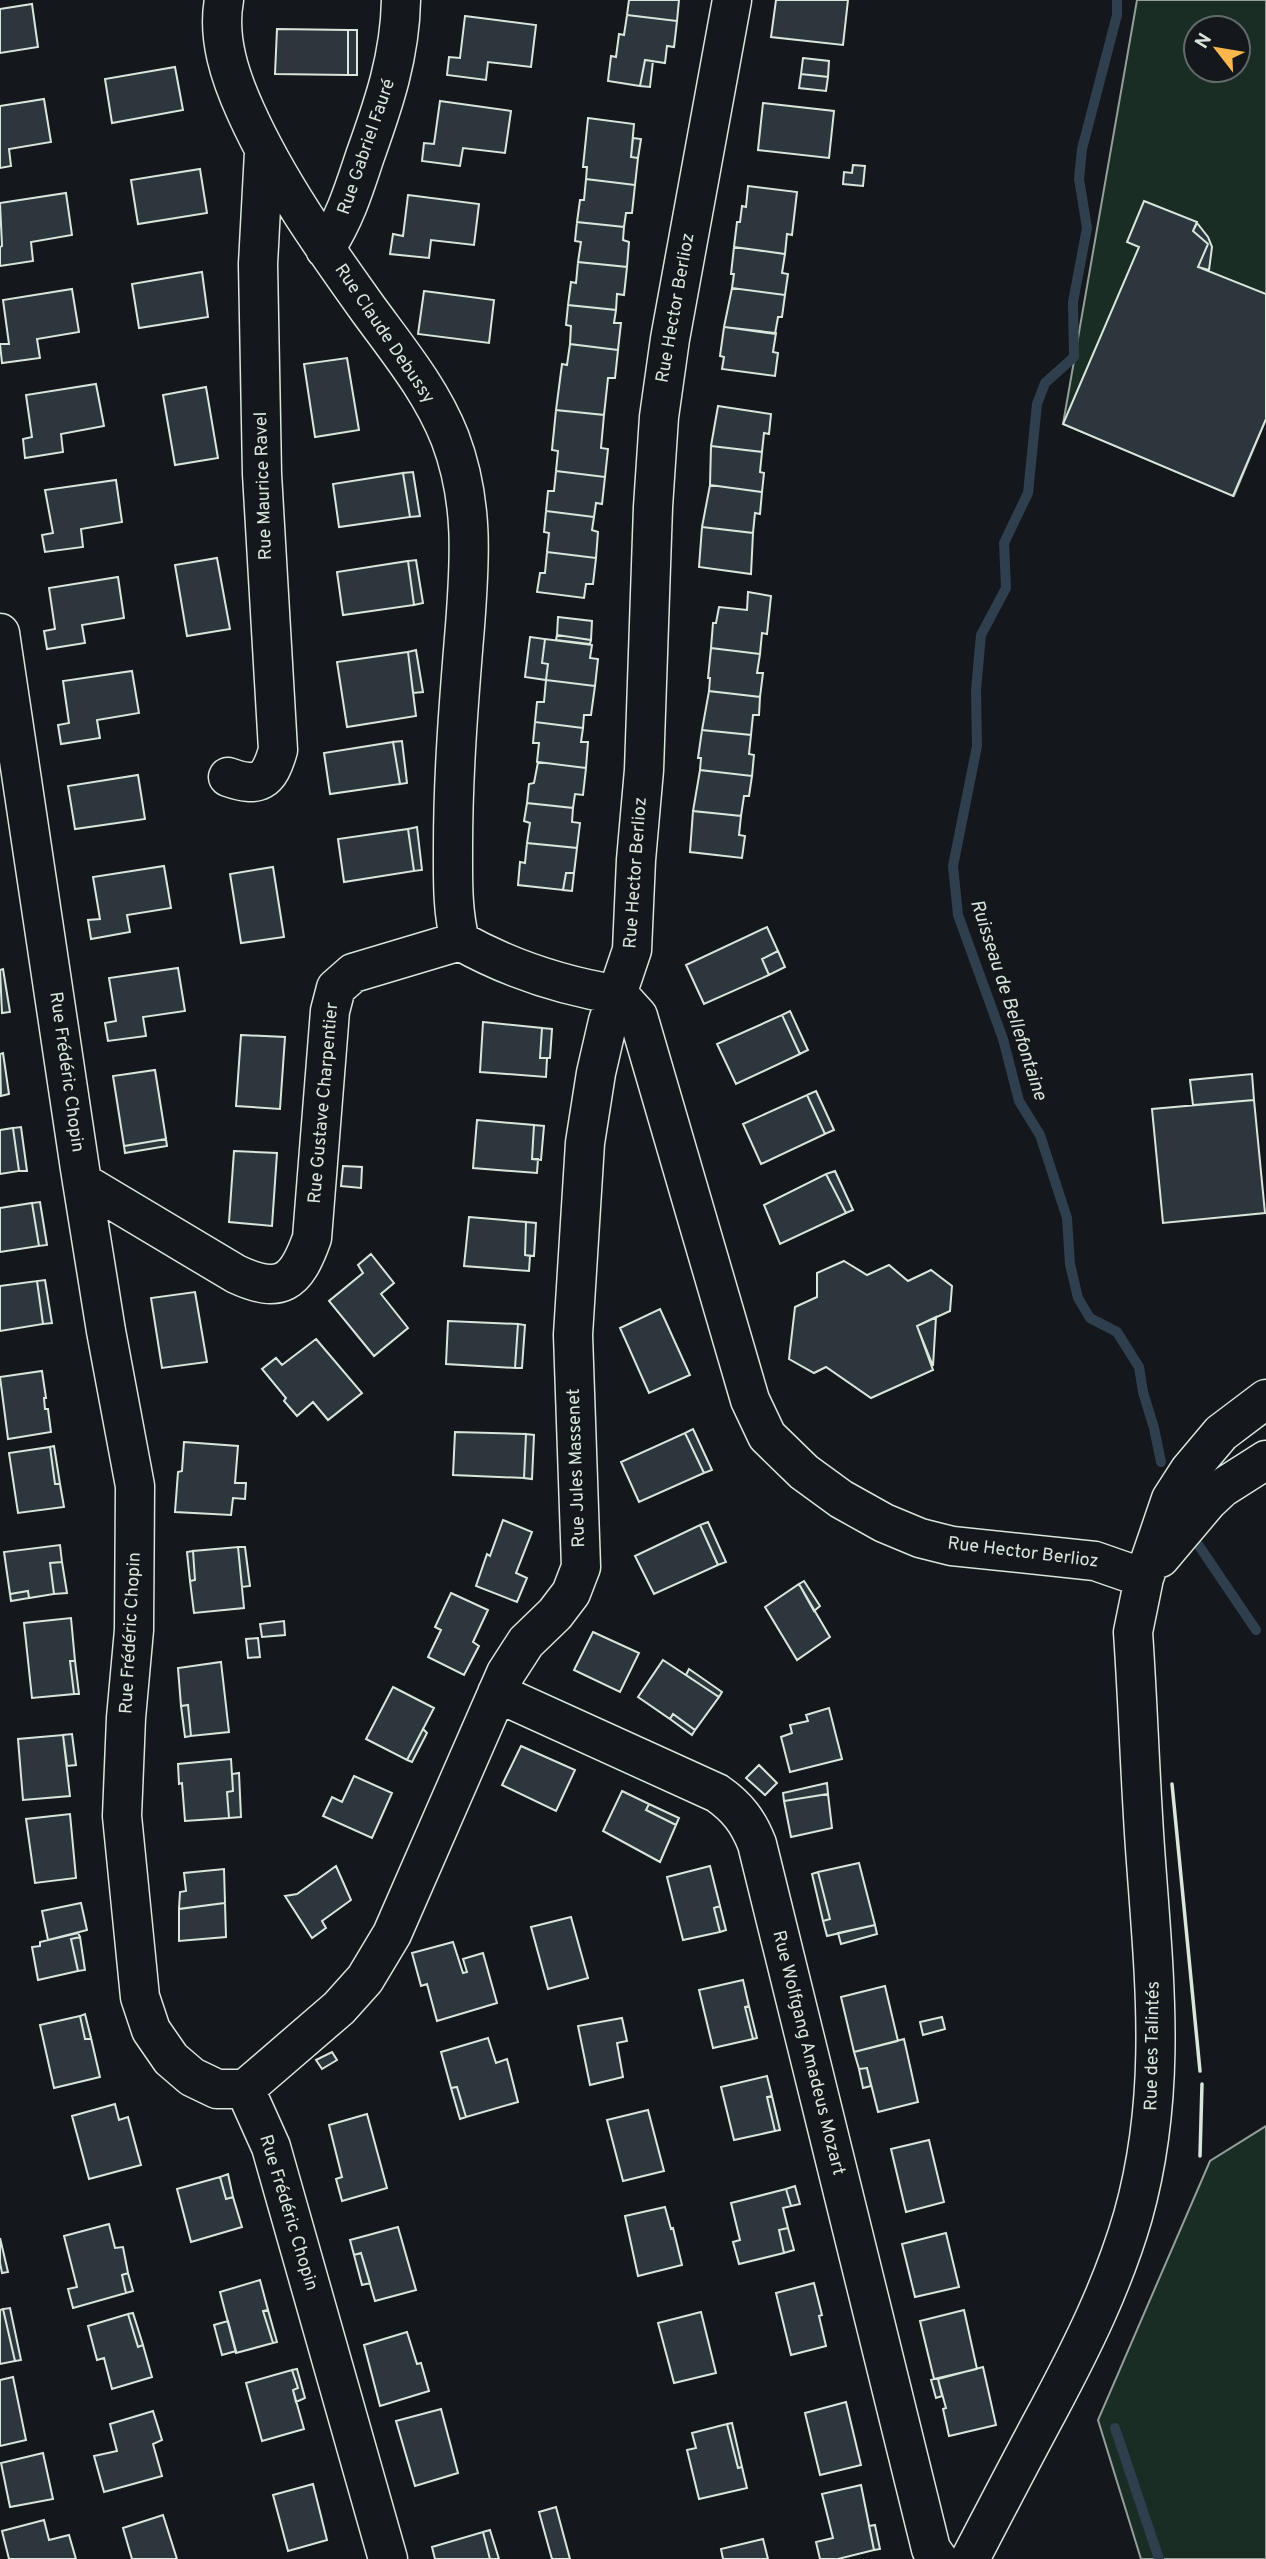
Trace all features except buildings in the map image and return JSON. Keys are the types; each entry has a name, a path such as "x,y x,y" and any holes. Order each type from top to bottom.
{"street":[{"name":"Rue Claude Debussy","path":"224,0 221,19 225,52 236,90 264,152 325,249 425,388 450,438 464,487 471,538 453,813 454,915 460,942"},
{"name":"Rue Gabriel Fauré","path":"325,249 342,224 391,82 401,27 401,0"},
{"name":"Rue Hector Berlioz","path":"732,0 670,339 659,417 653,507 644,770 632,950 619,995 638,1016 750,1400 768,1436 804,1472 841,1499 884,1523 920,1538 973,1549 1095,1561 1143,1578"},
{"name":"Rue Maurice Ravel","path":"228,777 249,784 258,782 267,775 278,750 262,474 258,264 264,152"},
{"name":"Rue Frédéric Chopin","path":"0,633 82,1182 135,1486 134,1630 126,1718 122,1816 140,1997 151,2030 171,2059 192,2077 217,2089 245,2088 271,2147 388,2559"},
{"path":"460,942 536,977 619,995"},
{"name":"Rue Gustave Charpentier","path":"82,1182 236,1274 260,1285 274,1284 291,1278 304,1261 312,1238 330,1012 336,988 354,973 460,942"},
{"name":"Rue Jules Massenet","path":"245,2088 339,2008 365,1979 392,1934 506,1673 526,1642 555,1614 571,1593 581,1567 573,1335 585,1143 596,1073 608,1021 619,995"},
{"name":"Rue des Talintés","path":"970,2559 1108,2290 1133,2216 1147,2154 1154,2111 1155,1979 1133,1632 1143,1578 1171,1499 1189,1471 1221,1433 1266,1399"},
{"name":"Rue des Talintés","path":"1143,1578 1208,1501 1222,1488 1266,1460"},
{"name":"Rue Wolfgang Amadeus Mozart","path":"497,1693 717,1793 740,1812 750,1826 757,1844 931,2549 938,2559"}],"green space":[{"path":"1137,0 1266,0 1266,419 1234,496 1063,424"},
{"path":"1266,2126 1266,2559 1141,2559 1098,2420 1210,2161"}],"waterway":[{"name":"Ruisseau de Bellefontaine","path":"1117,0 1117,15 1082,149 1079,179 1087,228 1073,302 1074,357 1045,383 1037,404 1028,493 1004,543 1006,588 981,635 976,690 977,746 953,866 958,915 1003,1039 1019,1101 1040,1135 1067,1218 1070,1264 1078,1298 1090,1318 1117,1332 1139,1367 1161,1462"},
{"name":"Ruisseau de Bellefontaine","path":"1191,1534 1256,1630"},
{"name":"Ruisseau de Bellefontaine","path":"1115,2428 1159,2559"}],"wall":[{"path":"1172,1784 1200,2071"},
{"path":"1200,2156 1202,2084"}]}
